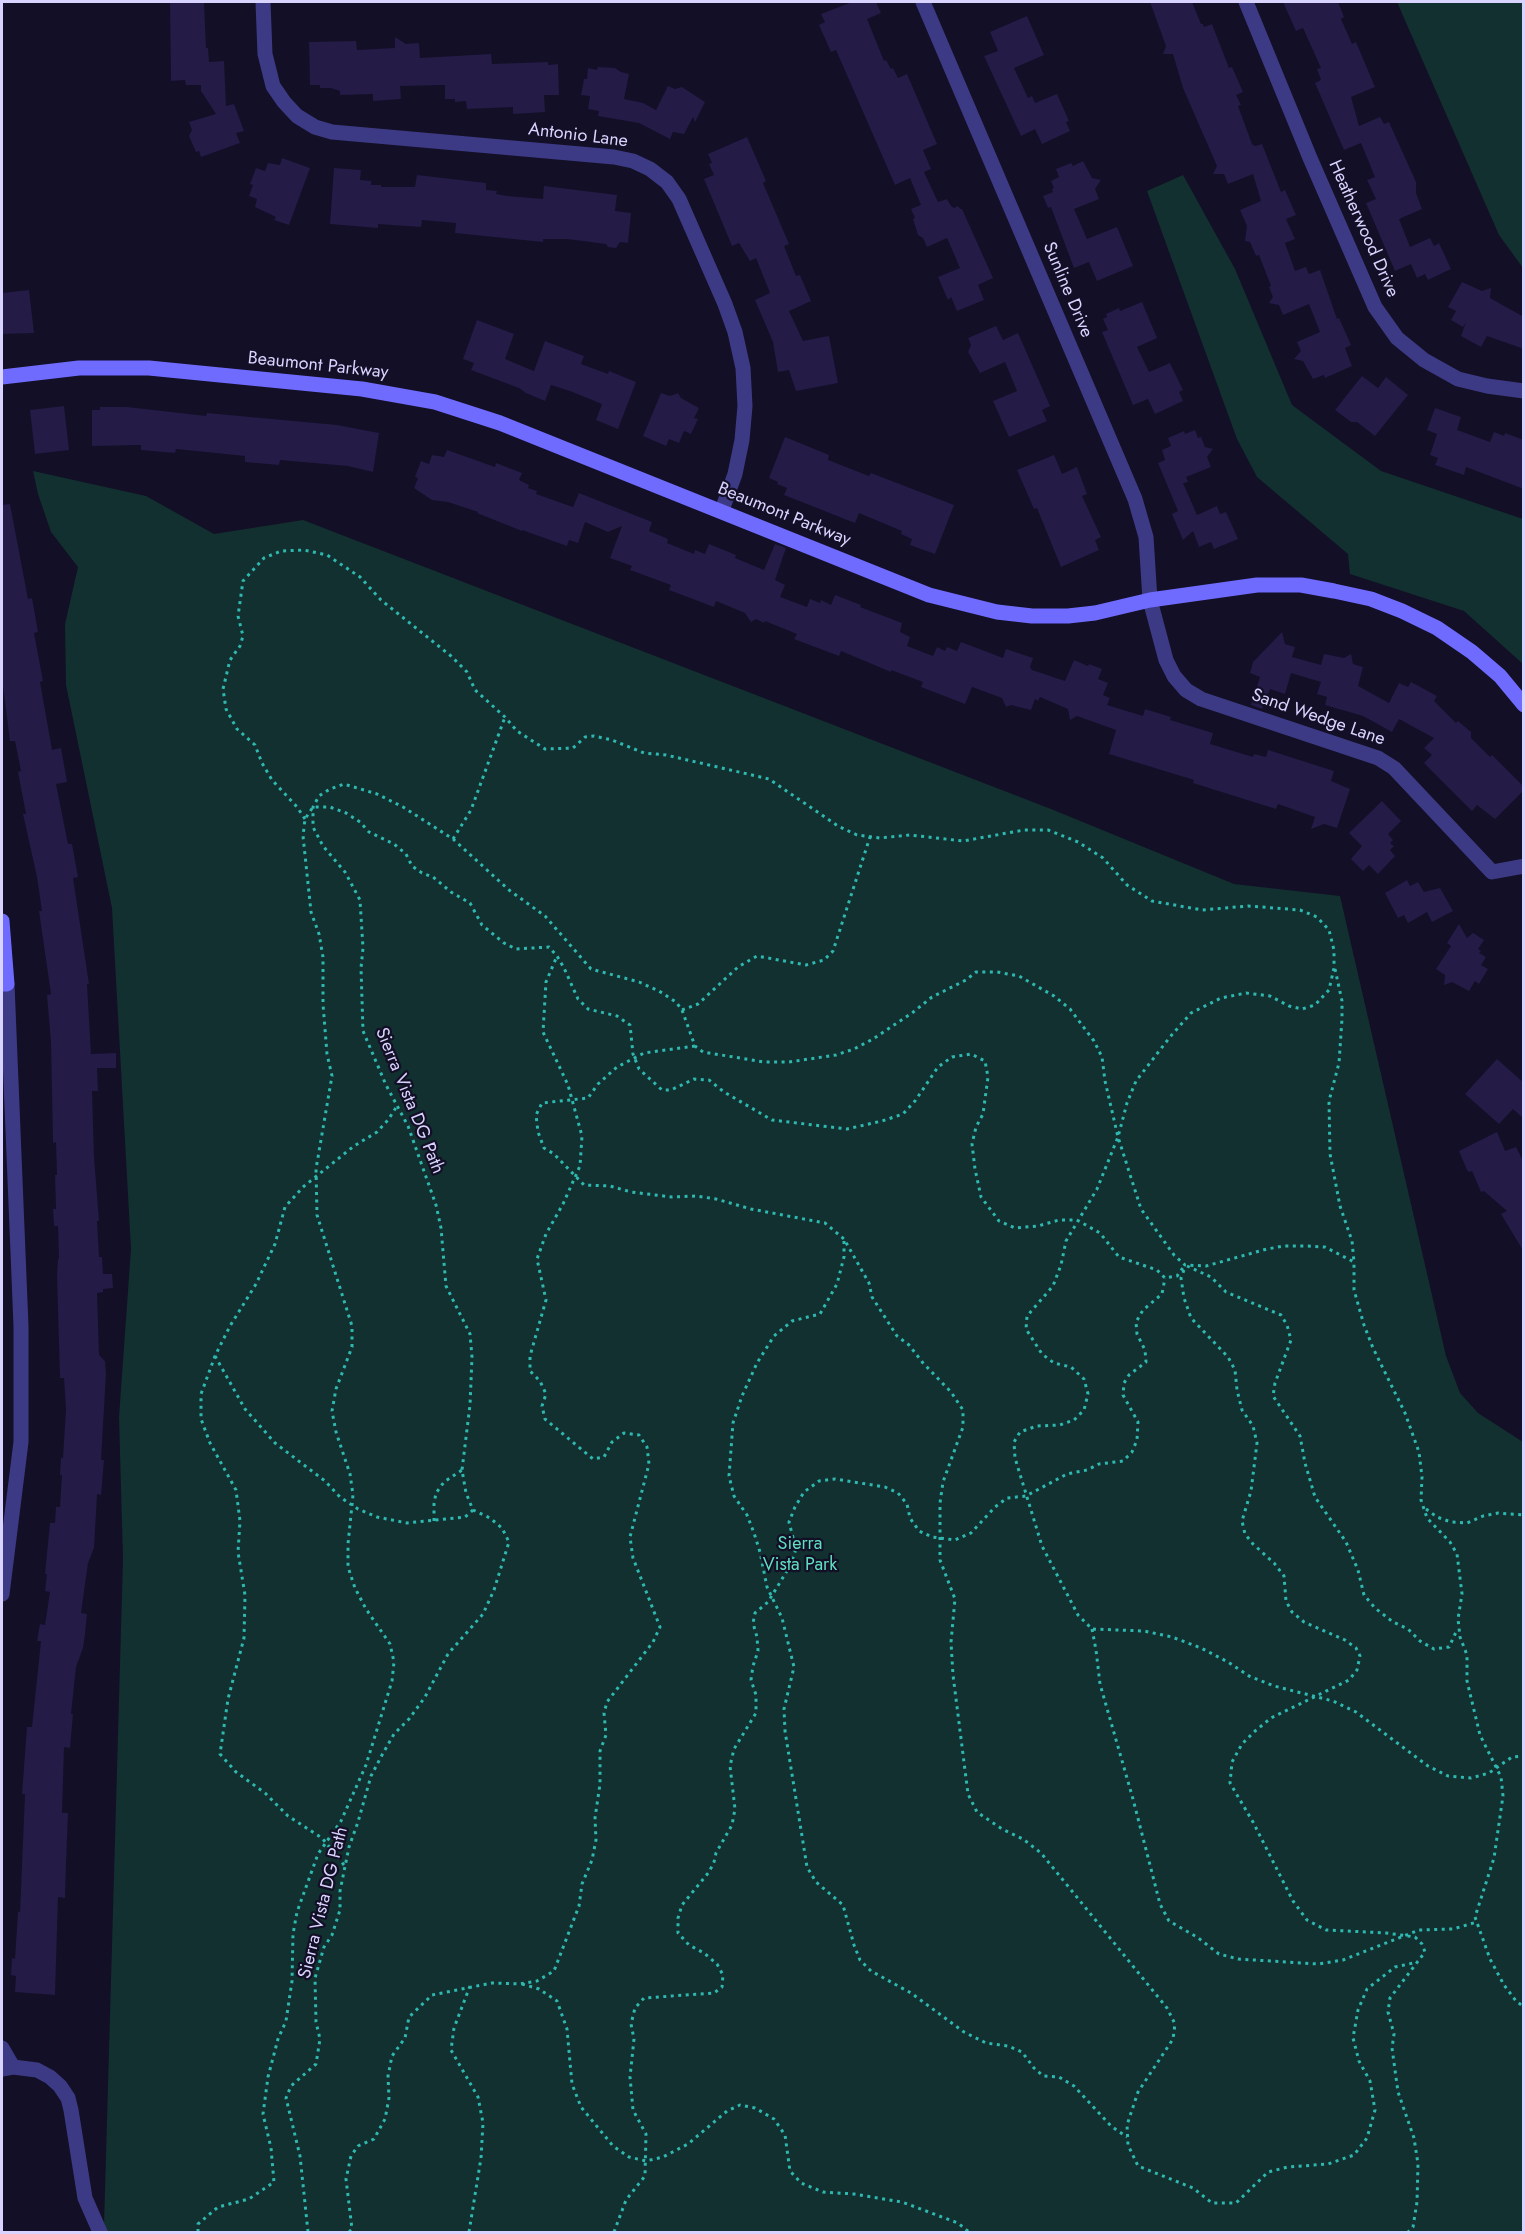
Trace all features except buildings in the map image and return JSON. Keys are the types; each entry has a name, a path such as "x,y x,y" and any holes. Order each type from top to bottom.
{"street":[{"name":"Antonio Lane","path":"263,2 265,54 273,86 290,109 315,127 332,132 614,157 633,161 650,169 667,182 679,199 725,304 735,332 743,368 745,406 742,440 735,474 722,510"},
{"name":"Sunline Drive","path":"923,2 1135,499 1146,537 1150,600"},
{"name":"Heatherwood Drive","path":"1246,2 1375,308 1397,338 1424,360 1458,379 1524,391"},
{"name":"Beaumont Parkway","path":"2,376 79,368 149,368 398,394 435,402 500,423 722,510 929,595 997,612 1032,616 1068,616 1095,613 1150,600 1257,585 1301,585 1371,599 1402,610 1437,628 1472,652 1500,676 1524,705"},
{"name":"Sand Wedge Lane","path":"1150,600 1167,660 1174,676 1186,690 1201,699 1378,758 1394,768 1492,872 1524,866"},
{"path":"2,921 21,1326 21,1442 2,1594"},
{"path":"2,2048 7,2068 37,2070 60,2086 68,2098 85,2198 100,2232"}],"path":[{"path":"305,819 272,780 262,764 255,745 237,729 226,709 223,689 230,660 243,636 238,616 243,581 264,558 281,551 303,550 327,555 360,577 381,600 468,672 475,690 517,731 545,749 573,748 585,737 594,736 612,740 644,753 666,755 769,779 838,826 857,835 910,836 963,841 1024,830 1048,830 1078,842 1103,858 1127,885 1152,901 1202,910 1248,906 1300,910 1317,917 1329,930 1334,950 1334,968 1329,990 1316,1005 1302,1009 1289,1006 1270,996 1246,993 1221,998 1191,1013 1170,1036 1136,1081 1127,1103 1118,1137 1097,1188 1066,1241 1053,1286 1027,1316 1026,1329 1042,1354 1054,1363 1071,1367 1084,1378 1088,1394 1084,1410 1074,1420 1060,1425 1037,1426 1020,1432 1014,1442 1015,1458 1042,1546 1078,1615 1092,1629 1100,1684 1160,1904 1169,1921 1197,1937 1219,1954 1238,1959 1318,1964 1343,1960 1419,1930 1453,1929 1477,1922"},
{"path":"453,839 471,810 505,717"},
{"path":"198,2232 198,2224 218,2207 249,2199 274,2182 271,2148 263,2114 268,2078 278,2039 286,2021 292,1981 293,1934 297,1912 310,1873 340,1821 366,1765 392,1681 394,1662 390,1644 366,1609 355,1588 348,1567 348,1544 353,1505 350,1473 336,1432 332,1411 336,1389 352,1347 352,1326 317,1215 316,1177 332,1076 327,1054 323,1004 323,957 319,934 311,912 303,836 305,819 319,796 330,789 344,784 360,787 403,807 453,839 509,890 545,916 591,969 639,982 676,1002 682,1010 694,1046 703,1052 764,1062 789,1062 836,1055 873,1039 932,997 966,980 976,972 997,972 1019,976 1054,996 1070,1009 1094,1041 1102,1057 1118,1137 1141,1209 1174,1255 1185,1265 1211,1277 1226,1292 1281,1315 1287,1324 1291,1340 1275,1383 1274,1396 1300,1436 1305,1463 1316,1497 1346,1542 1358,1570 1364,1595 1375,1608 1393,1622 1408,1629 1420,1641 1434,1649 1449,1647 1459,1627"},
{"path":"314,807 330,807 346,813 360,822 369,832 394,844 406,854 412,866 433,877 451,892 470,903 482,925 504,943 516,950 549,947 557,956 578,999 588,1009 617,1016 630,1026 634,1058 639,1069 662,1090 671,1090 694,1078 709,1080 724,1092 772,1120 847,1129 903,1114 915,1101 938,1067 952,1057 971,1054 985,1061 988,1077 983,1114 976,1127 972,1144 981,1197 990,1211 999,1221 1015,1228 1038,1226 1059,1220 1077,1220 1100,1233 1119,1257 1157,1270 1165,1278"},
{"name":"Sierra Vista DG Path","path":"308,2232 300,2156 286,2098 291,2086 316,2064 320,2039 316,2022 315,1978 324,1947 332,1935 340,1910 340,1892 345,1865 367,1787 394,1734 409,1719 425,1697 448,1654 483,1614 494,1590 508,1542 502,1528 473,1510 466,1493 462,1470 471,1397 470,1334 446,1286 441,1228 436,1205 408,1126 376,1063 363,1031 361,969 363,948 360,900 350,879 323,846 314,827 314,807"},
{"path":"682,1010 698,1004 738,967 757,956 806,964 824,960 833,951 870,837"},
{"path":"349,2232 352,2229 346,2179 351,2156 358,2146 374,2139 385,2119 392,2056 405,2038 409,2017 432,1995 492,1983 520,1984 537,1981 554,1971 579,1906 582,1884 592,1860 596,1840 595,1818 600,1784 600,1751 606,1735 604,1713 608,1702 653,1642 660,1627 633,1558 630,1537 649,1464 647,1447 639,1435 624,1433 612,1442 604,1457 592,1459 545,1419 542,1406 546,1394 540,1381 530,1371 530,1356 546,1300 537,1259 546,1234 580,1166 582,1136 557,1058 543,1032 546,982 557,956"},
{"path":"1334,968 1342,1001 1342,1019 1339,1063 1329,1101 1330,1154 1340,1206 1352,1241 1354,1290 1373,1348 1405,1413 1419,1452 1422,1478 1421,1500 1427,1518 1450,1542 1457,1554 1462,1594 1458,1619 1460,1637 1467,1655 1467,1681 1472,1708 1480,1735 1501,1777 1503,1796 1494,1858 1475,1917 1485,1948 1504,1985 1515,2001 1524,2007"},
{"path":"694,1046 644,1053 611,1073 598,1084 588,1098 542,1103 536,1115 544,1148 584,1185 610,1186 631,1192 672,1197 696,1196 716,1199 751,1209 825,1223 844,1239 869,1283 872,1297 897,1336 909,1345 951,1392 963,1410 963,1427 943,1482 940,1503 940,1560 955,1599 951,1642 953,1675 968,1794 977,1812 1041,1852 1167,2008 1174,2024 1173,2039 1138,2092 1127,2125 1128,2145 1138,2166 1193,2187 1212,2202 1236,2204 1268,2172 1288,2167 1328,2164 1354,2155 1367,2138 1375,2110 1370,2081 1359,2061 1353,2038 1358,2010 1367,1989 1395,1967 1418,1962"},
{"path":"345,1865 326,1843 288,1816 265,1793 236,1772 220,1754 228,1699 244,1638 245,1595 238,1552 240,1521 236,1490 210,1443 201,1419 201,1394 214,1356 256,1284 275,1244 285,1207 316,1177 354,1146 377,1132 397,1106"},
{"path":"844,1239 844,1257 837,1284 829,1301 820,1314 792,1321 774,1336 757,1363 732,1423 729,1476 734,1496 747,1515 754,1533 767,1587 782,1618 794,1668 784,1708 785,1731 807,1867 816,1882 843,1905 860,1960 871,1971 911,1993 964,2032 986,2043 1008,2046 1022,2052 1043,2076 1059,2078 1074,2086 1111,2126 1127,2137"},
{"path":"1185,1265 1206,1266 1284,1246 1306,1245 1325,1247 1354,1262"},
{"path":"1165,1278 1177,1276 1185,1265"},
{"path":"1185,1265 1181,1278 1187,1308 1191,1317 1228,1357 1234,1370 1242,1410 1253,1426 1257,1443 1251,1491 1242,1521 1245,1534 1284,1576 1286,1601 1292,1612 1304,1622 1345,1640 1356,1648 1360,1656 1358,1670 1349,1680 1271,1718 1254,1732 1242,1744 1232,1762 1230,1783 1253,1822 1293,1901 1307,1920 1326,1930 1415,1936 1422,1944 1425,1952 1390,1998 1388,2012 1394,2034 1392,2048 1398,2092 1414,2138 1418,2164 1415,2218 1413,2227 1408,2232"},
{"path":"614,2232 626,2200 645,2176 646,2134 633,2110 630,2078 634,2039 631,2024 635,2008 644,1998 714,1993 722,1987 723,1976 717,1964 678,1934 678,1918 682,1905 709,1872 716,1852 732,1825 735,1809 730,1766 734,1749 756,1713 756,1695 752,1680 753,1666 758,1651 753,1623 755,1613 768,1602 790,1566 796,1549 789,1522 795,1507 804,1492 819,1481 836,1479 885,1487 898,1493 907,1504 910,1518 919,1530 932,1537 955,1540 971,1533 995,1507 1007,1498 1026,1496 1067,1473 1087,1470 1099,1464 1123,1461 1132,1452 1137,1440 1138,1422 1123,1395 1124,1383 1129,1374 1146,1362 1145,1350 1137,1334 1136,1322 1143,1310 1162,1294 1165,1278"},
{"path":"214,1356 245,1409 275,1443 353,1505 377,1517 407,1522 465,1517 473,1510"},
{"path":"434,1521 436,1493 444,1482 462,1470"},
{"path":"1424,1508 1437,1517 1451,1522 1467,1523 1498,1513 1524,1515"},
{"path":"1092,1629 1144,1631 1172,1637 1201,1648 1249,1676 1274,1686 1333,1701 1356,1712 1428,1766 1448,1776 1471,1778 1489,1773 1512,1757 1524,1756"},
{"path":"520,1984 539,1989 557,2001 567,2029 572,2084 581,2107 613,2146 629,2157 646,2161 663,2157 688,2144 727,2111 740,2105 754,2108 774,2119 785,2135 790,2171 801,2183 823,2192 854,2194 902,2202 958,2223 969,2232"},
{"path":"469,2232 481,2158 483,2123 478,2097 451,2050 454,2028 470,1986"}],"green space":[{"path":"1397,2 1523,2 1523,268 1499,235"},
{"path":"1183,175 1235,269 1292,405 1381,471 1523,519 1523,664 1464,611 1350,574 1348,554 1257,477 1237,439 1147,191"},
{"name":"Sierra Vista Park","path":"33,471 146,496 214,534 303,520 1051,809 1234,884 1340,896 1446,1356 1460,1393 1478,1413 1523,1442 1523,2232 107,2232 104,2225 123,1559 119,1417 131,1249 112,908 66,685 65,624 78,567 51,532"}]}
